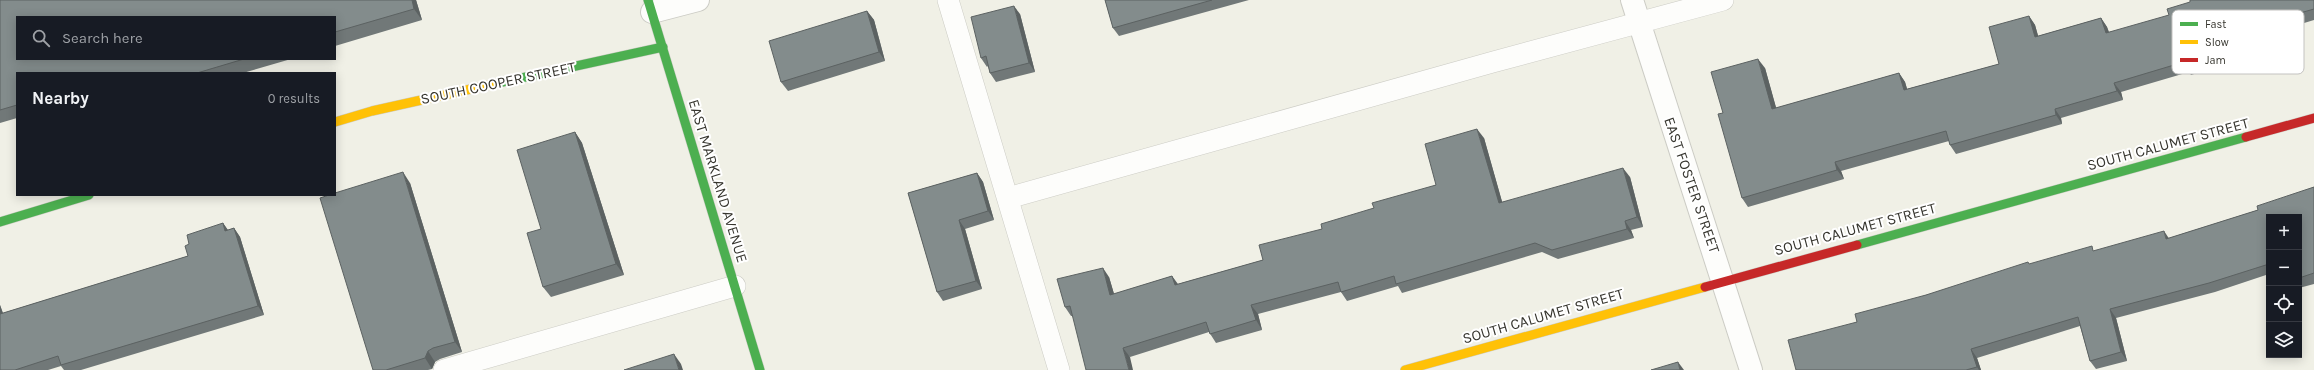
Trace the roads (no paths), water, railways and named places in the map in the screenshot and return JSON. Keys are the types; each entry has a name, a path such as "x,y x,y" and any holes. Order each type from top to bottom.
{"street":[{"path":"650,6 698,0"},
{"name":"EAST FOSTER STREET","path":"1632,0 1684,165 1724,280 1752,370"},
{"name":"EAST MARKLAND AVENUE","path":"650,6 760,370"},
{"name":"SOUTH COOPER STREET","path":"336,122 372,111 663,47"},
{"name":"SOUTH CALUMET STREET","path":"1405,370 1724,280 2314,118"},
{"path":"0,222 87,196"}],"lane":[{"path":"948,0 1059,370"},
{"path":"1008,198 1493,62 1723,0"},
{"path":"444,370 735,286"}]}
